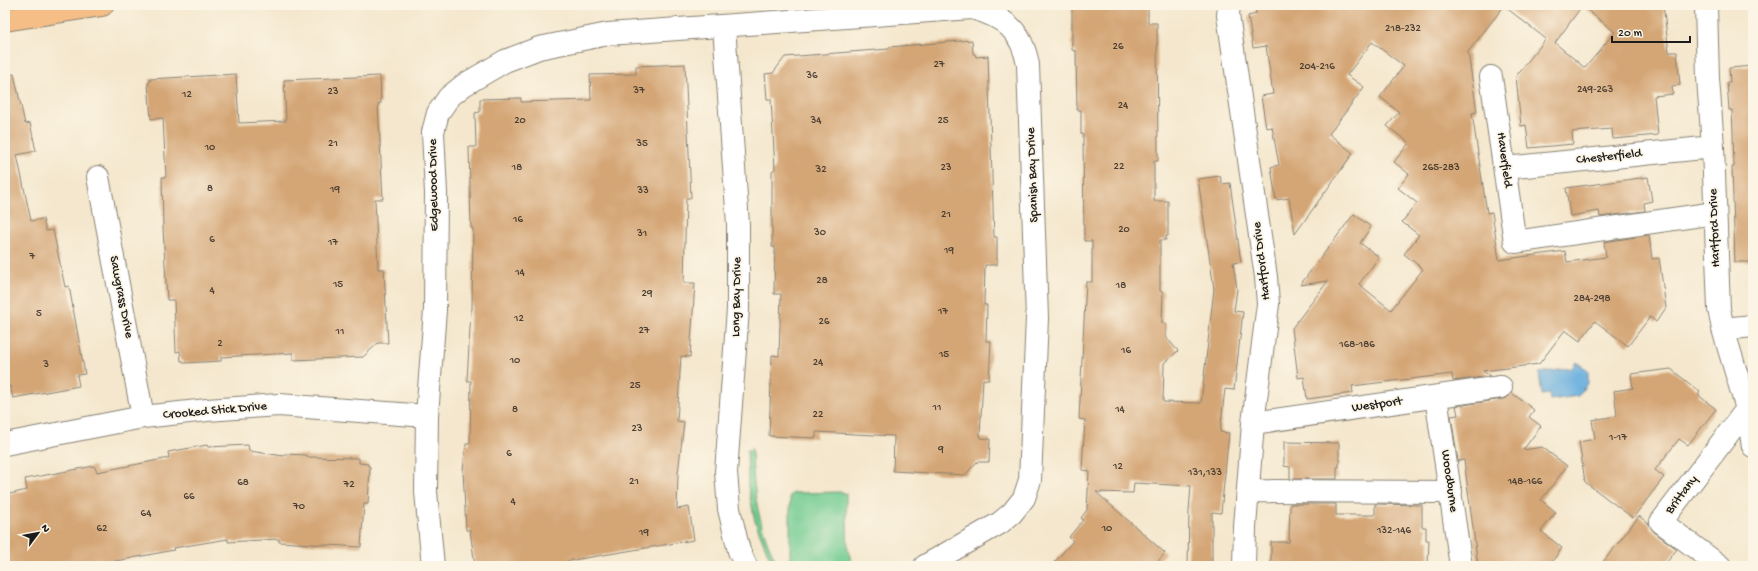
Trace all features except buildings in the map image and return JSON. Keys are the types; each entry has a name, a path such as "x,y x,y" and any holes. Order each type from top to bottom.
{"main road":[{"path":"5,20 102,5"}],"street":[{"name":"Hartford Drive","path":"1229,5 1228,15 1266,278 1268,304 1253,423 1244,566"},
{"name":"Hartford Drive","path":"1706,5 1719,309 1723,329 1747,409 1753,446"},
{"name":"Spanish Bay Drive","path":"724,26 972,8 990,13 1006,23 1017,35 1026,53 1030,102 1037,318 1030,480 1024,498 1012,513 1000,523 926,566"},
{"name":"Edgewood Drive","path":"433,566 426,492 427,416 435,310 436,193 433,132 438,113 449,97 464,84 505,61 540,48 608,34 724,26"},
{"name":"Long Bay Drive","path":"724,26 738,224 738,309 726,472 728,509 739,551 746,566"},
{"name":"Haverfield","path":"1491,77 1515,242 1715,213"},
{"name":"Chesterfield","path":"1505,168 1713,147"},
{"name":"Sawgrass Drive","path":"98,177 144,417"},
{"path":"1723,329 1753,326"},
{"name":"Westport","path":"1253,423 1501,387"},
{"name":"Woodburne","path":"1436,397 1461,566"},
{"name":"Crooked Stick Drive","path":"5,444 144,417 207,410 279,405 427,416"},
{"name":"Brittany","path":"1720,566 1661,522 1747,409"},
{"path":"1248,491 1451,492"}],"green space":[{"path":"752,449 755,495 761,524 779,566 773,566 755,521 748,487 747,450"},
{"path":"843,492 843,494 846,493 848,551 852,562 846,566 785,566 784,565 790,559 790,495 794,493"}],"water":[{"path":"1576,362 1588,370 1588,382 1578,396 1550,400 1549,394 1542,395 1539,373 1572,368"}]}
